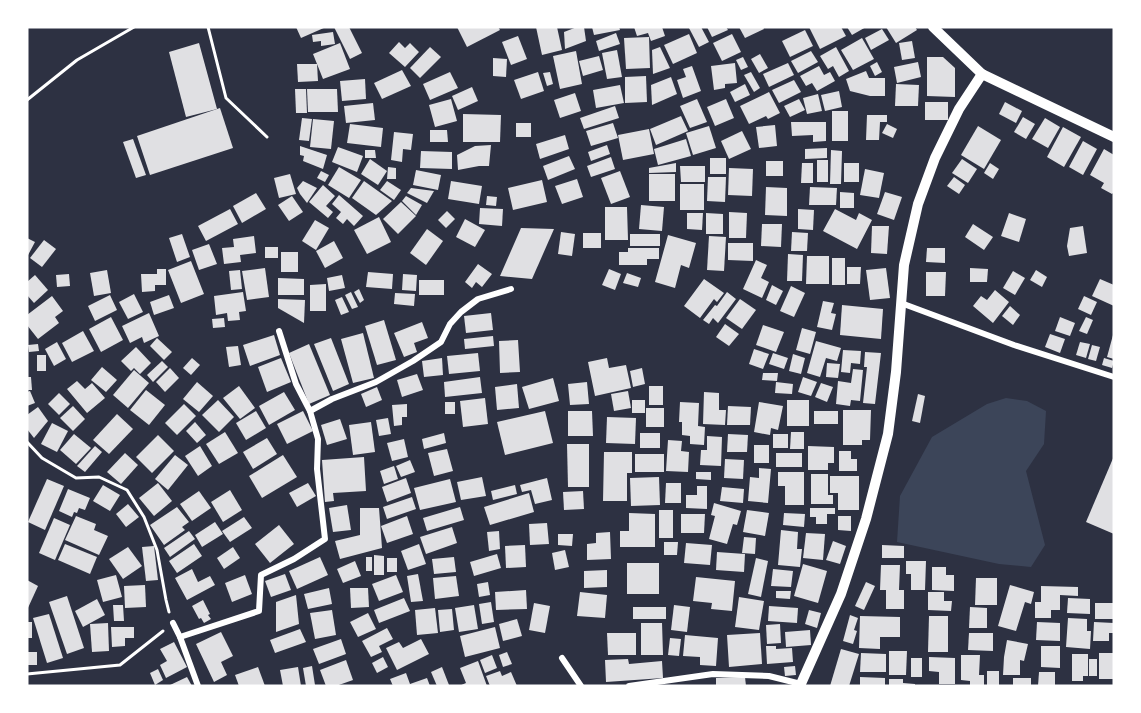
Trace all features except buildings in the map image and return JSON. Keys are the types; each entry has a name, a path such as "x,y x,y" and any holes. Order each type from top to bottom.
{"street":[{"path":"933,27 982,74 1114,137"},
{"path":"629,686 713,674 770,676 801,685 841,594 866,519 883,455 896,372 904,265 918,204 935,158 959,109 982,74"},
{"path":"310,411 332,399 376,382 413,361 441,342 450,324 478,299 510,288"},
{"path":"901,303 1014,345 1114,377"},
{"path":"180,637 259,611 261,574 294,559 325,539 317,469 318,439 310,411 296,384 279,331"},
{"path":"173,623 198,686"},
{"path":"561,658 581,686"}],"path":[{"path":"27,100 77,60 134,27"},
{"path":"208,27 226,98 267,137"},
{"path":"27,442 42,458 76,478 99,477 127,490 144,517 157,550 166,600 173,623 120,665 27,674"}],"shaded area":[{"path":"1006,398 1027,401 1046,411 1044,444 1026,471 1045,545 1031,567 999,564 897,542 900,496 932,437 987,404"}]}
